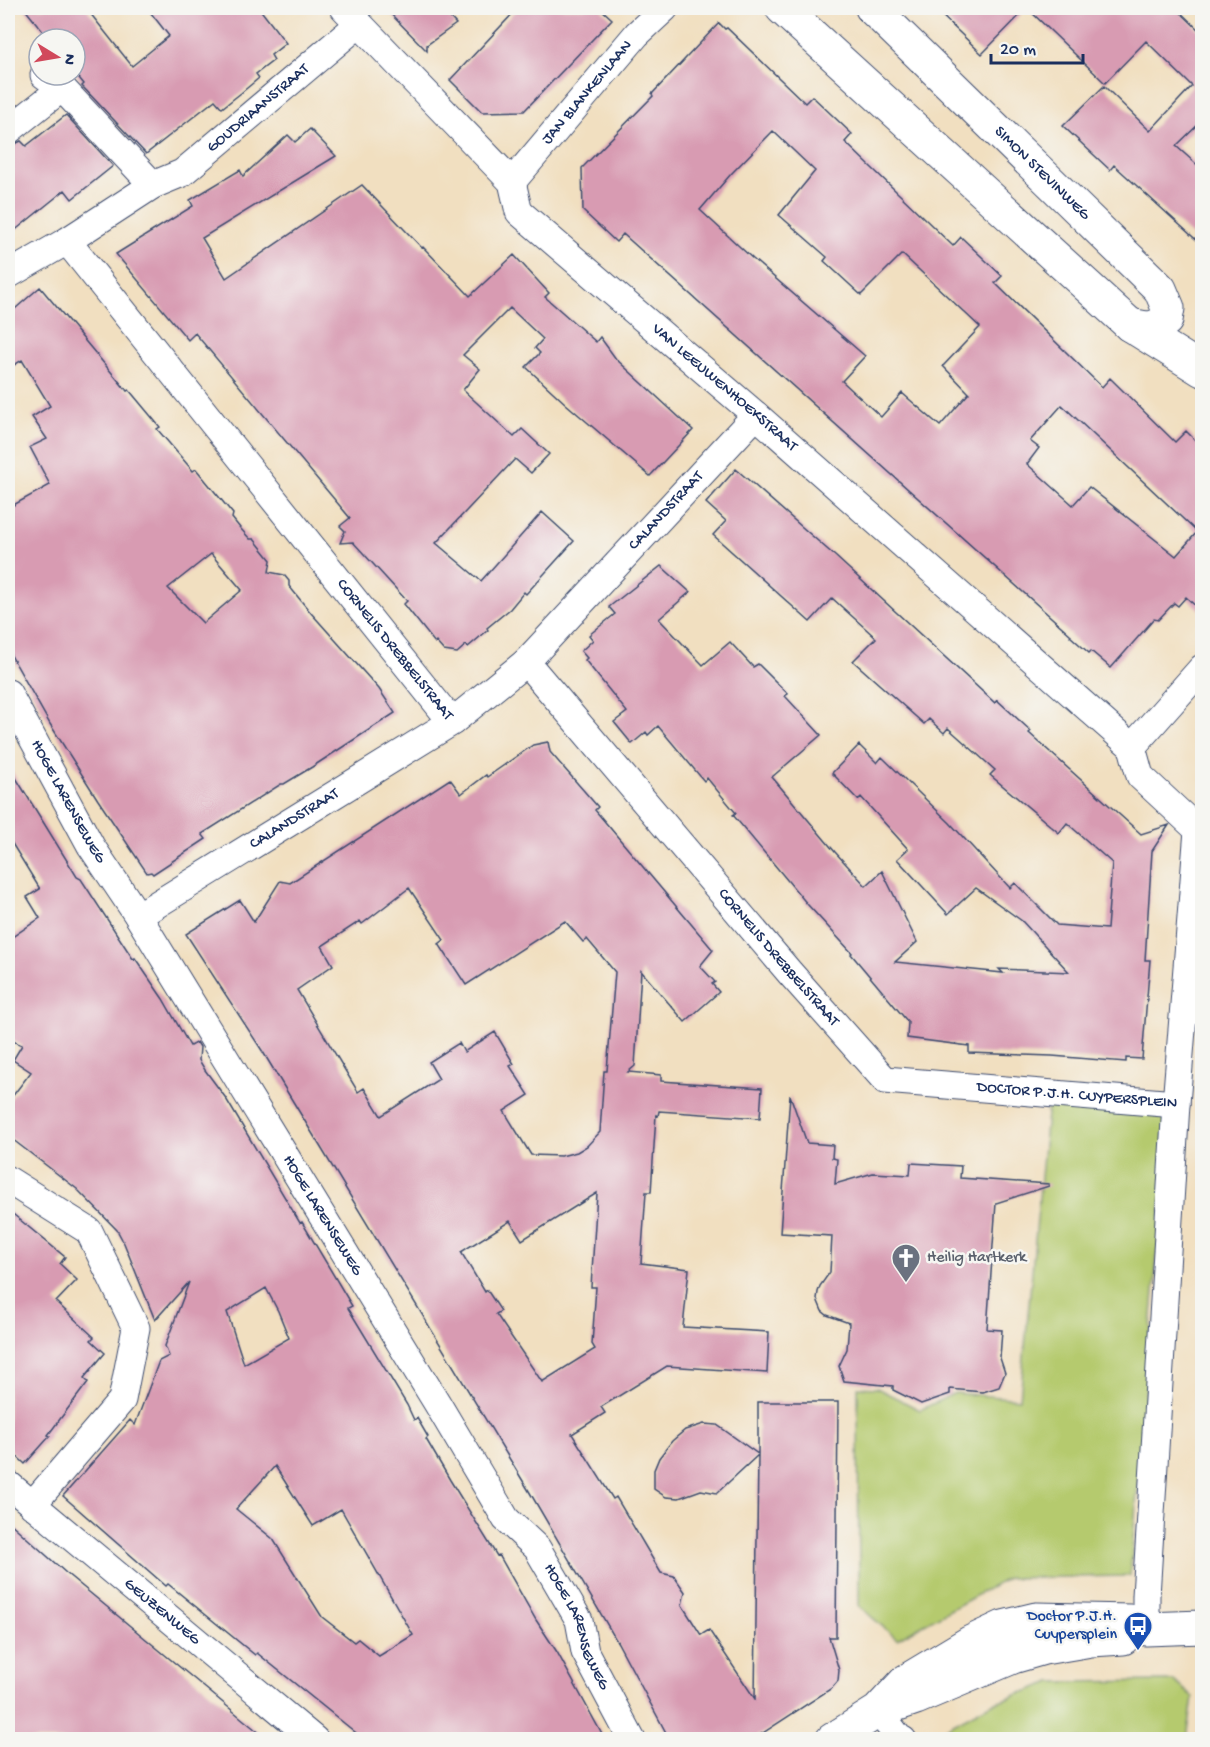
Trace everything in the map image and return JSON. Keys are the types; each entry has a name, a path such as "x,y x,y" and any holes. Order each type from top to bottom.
{"street":[{"name":"JAN BLANKENLAAN","path":"512,182 637,34 665,8"},
{"path":"782,8 1130,325 1203,370"},
{"name":"SIMON STEVINWEG","path":"872,8 1160,290 1168,308 1166,320 1157,327 1130,325"},
{"path":"352,16 512,182"},
{"name":"GOUDRIAANSTRAAT","path":"8,275 67,241 153,185 182,173 352,16"},
{"path":"8,131 38,87"},
{"path":"56,87 153,185"},
{"name":"VAN LEEUWENHOEKSTRAAT","path":"512,182 519,212 756,415 1132,747"},
{"name":"CORNELIS DREBBELSTRAAT","path":"67,241 452,722 526,662 790,973 885,1080"},
{"name":"CALANDSTRAAT","path":"526,662 756,415"},
{"path":"1176,1104 1198,830 1140,776 1132,747 1203,668"},
{"name":"HOGE LARENSEWEG","path":"8,693 90,846 138,916 506,1519 537,1548 579,1620 585,1652 632,1740"},
{"name":"CALANDSTRAAT","path":"138,916 452,722"},
{"name":"DOCTOR P.J.H. CUYPERSPLEIN","path":"885,1080 1176,1104 1146,1596 1146,1629"},
{"path":"8,1180 89,1231 136,1328 122,1400 32,1505"},
{"name":"GEUZENWEG","path":"8,1484 315,1740"},
{"path":"832,1740 878,1711 916,1698 1013,1656 1091,1640 1131,1637 1146,1629 1203,1627"},
{"path":"878,1711 898,1738 903,1740"}],"green space":[{"path":"1048,1103 1169,1114 1130,1576 1008,1578 897,1639 859,1606 858,1387 877,1388 920,1410 955,1393 1020,1399"},
{"path":"1174,1681 1193,1697 1187,1739 926,1739 988,1705 1052,1682"}],"building":[{"path":"24,8 86,8 132,66 169,36 147,8 259,8 286,43 271,55 274,60 256,74 259,78 241,93 222,108 215,100 146,154 83,87 87,87 87,27 39,27"},
{"path":"385,8 441,8 456,24 427,45 427,51"},
{"path":"518,8 600,8 612,19 524,111 482,112 450,80"},
{"path":"934,8 1027,8 982,54"},
{"path":"1027,8 1176,8 1203,34 1203,120 1176,146 1203,170 1203,246 1114,165 1110,170 1063,126 1104,86 1150,131 1192,86 1146,41 1105,83"},
{"path":"719,23 725,29 727,28 805,103 812,96 852,134 845,142 953,246 961,237 1002,276 995,283 1102,387 1110,378 1175,442 1186,431 1203,448 1203,613 1186,597 1178,606 1174,603 1158,620 1154,619 1111,668 1091,651 1089,653 623,234 616,242 583,211 582,168 653,96 652,94","holes":["773,131 815,171 779,215 827,257 824,261 861,295 902,254 980,327 943,366 969,393 940,426 902,393 881,417 842,381 865,356 700,210","1062,405 1197,532 1176,556 1089,487 1073,505 1027,464 1039,448 1030,441"]},
{"path":"66,115 113,166 72,199 65,190 8,236 8,146 21,141 26,146"},
{"path":"310,129 336,156 202,238 226,278 362,185 470,296 514,255 549,293 545,297 596,342 600,337 616,359 693,430 650,476 526,367 540,353 535,348 543,339 510,308 463,355 480,369 463,390 514,437 522,429 549,454 531,473 515,459 436,543 481,581 542,512 574,541 526,594 524,592 510,609 487,628 488,630 457,653 444,651 435,643 404,604 407,601 353,542 340,543 345,531 340,526 350,518 195,333 188,340 116,254 193,206 190,200 240,170 243,176 288,135 295,142"},
{"path":"40,287 160,427 157,429 193,471 196,469 233,514 232,518 240,528 250,539 254,539 271,560 269,572 284,575 289,581 289,586 379,689 395,713 202,834 206,839 153,874 147,873 98,800 50,724 8,650 8,508 50,485 30,447 47,439 32,417 50,406 22,360 8,369 8,315","holes":["211,554 242,590 203,623 168,588"]},
{"path":"736,469 835,556 995,703 997,700 1031,731 1029,733 1141,834 1169,825 1152,851 1145,960 1150,960 1142,1059 1126,1058 1126,1062 969,1053 969,1046 907,1038 908,1022 733,815 736,813 707,778 704,781 658,726 648,735 646,732 632,744 614,722 627,712 585,660 587,658 581,651 593,640 589,635 615,614 609,607 661,566 690,592 659,619 703,665 730,642 753,667 758,664 788,694 785,696 821,735 772,777 866,886 882,871 917,942 895,962 1003,973 999,969 1069,972 1022,921 976,888 948,914 897,859 908,849 861,797 858,800 832,773 859,745 877,763 882,757 950,823 1010,888 1015,883 1057,925 1107,929 1112,863 1067,823 1059,833 990,775 995,770 948,728 944,733 929,719 924,724 853,661 876,638 832,598 810,622 713,535 726,521 706,503"},
{"path":"548,742 550,752 598,807 595,810 713,950 700,966 715,982 712,984 719,992 685,1022 641,971 635,1066 628,1072 661,1075 661,1081 762,1088 760,1118 659,1111 658,1116 656,1115 651,1192 646,1192 641,1263 689,1269 683,1327 769,1332 767,1373 667,1366 601,1407 605,1413 572,1434 613,1499 616,1497 661,1573 674,1576 685,1592 682,1605 701,1635 709,1630 755,1699 758,1455 717,1493 701,1490 679,1498 666,1497 654,1489 654,1470 659,1458 672,1441 685,1430 704,1424 717,1425 758,1454 758,1402 838,1402 836,1637 829,1637 839,1670 838,1681 832,1688 752,1740 670,1740 618,1643 529,1491 263,1052 186,934 240,900 254,922 280,881 290,883 450,779 461,794 533,745","holes":["409,888 444,940 439,944 466,985 565,921 583,942 587,939 615,972 600,1132 587,1146 577,1152 561,1156 531,1155 504,1111 529,1095 510,1066 514,1064 495,1032 464,1052 459,1043 429,1062 439,1079 381,1116 364,1088 358,1092 297,990 333,965 322,946 360,921 362,924","597,1193 591,1287 596,1287 592,1344 595,1349 542,1382 496,1314 501,1311 487,1290 485,1292 461,1252 510,1221 522,1240"]},
{"path":"8,765 77,877 81,879 133,959 135,958 163,999 190,1046 197,1042 200,1047 199,1060 225,1097 300,1223 302,1222 352,1306 348,1308 414,1420 417,1418 428,1437 426,1439 450,1480 497,1556 499,1555 557,1652 605,1740 365,1740 168,1584 166,1586 63,1496 130,1420 135,1425 159,1361 169,1356 165,1346 189,1282 155,1320 117,1230 77,1189 8,1136 8,1102 31,1072 13,1060 22,1045 8,1039 8,940 40,918 27,897 40,889 8,837","holes":["266,1288 289,1338 244,1364 227,1312","275,1466 313,1526 341,1509 413,1635 379,1656 358,1639 354,1642 322,1617 273,1539 236,1509"]},
{"name":"Heilig Hartkerk","path":"790,1095 807,1143 833,1145 832,1158 837,1159 835,1184 873,1173 910,1175 911,1163 961,1166 960,1178 1049,1184 1049,1186 996,1203 987,1329 1002,1330 1000,1358 1005,1373 999,1387 983,1392 950,1389 950,1394 921,1404 893,1390 893,1386 844,1381 839,1366 847,1349 849,1323 827,1315 822,1311 817,1299 820,1286 830,1272 832,1236 780,1233"},
{"path":"8,1210 65,1257 60,1264 77,1280 56,1302 94,1337 91,1340 105,1353 84,1378 88,1382 48,1435 50,1436 25,1464 8,1448"},
{"path":"8,1521 66,1573 268,1740 8,1740"}],"place":[{"name":"Heilig Hartkerk","path":"906,1284"},
{"name":"Doctor P.J.H. Cuypersplein","path":"1138,1652"}]}
